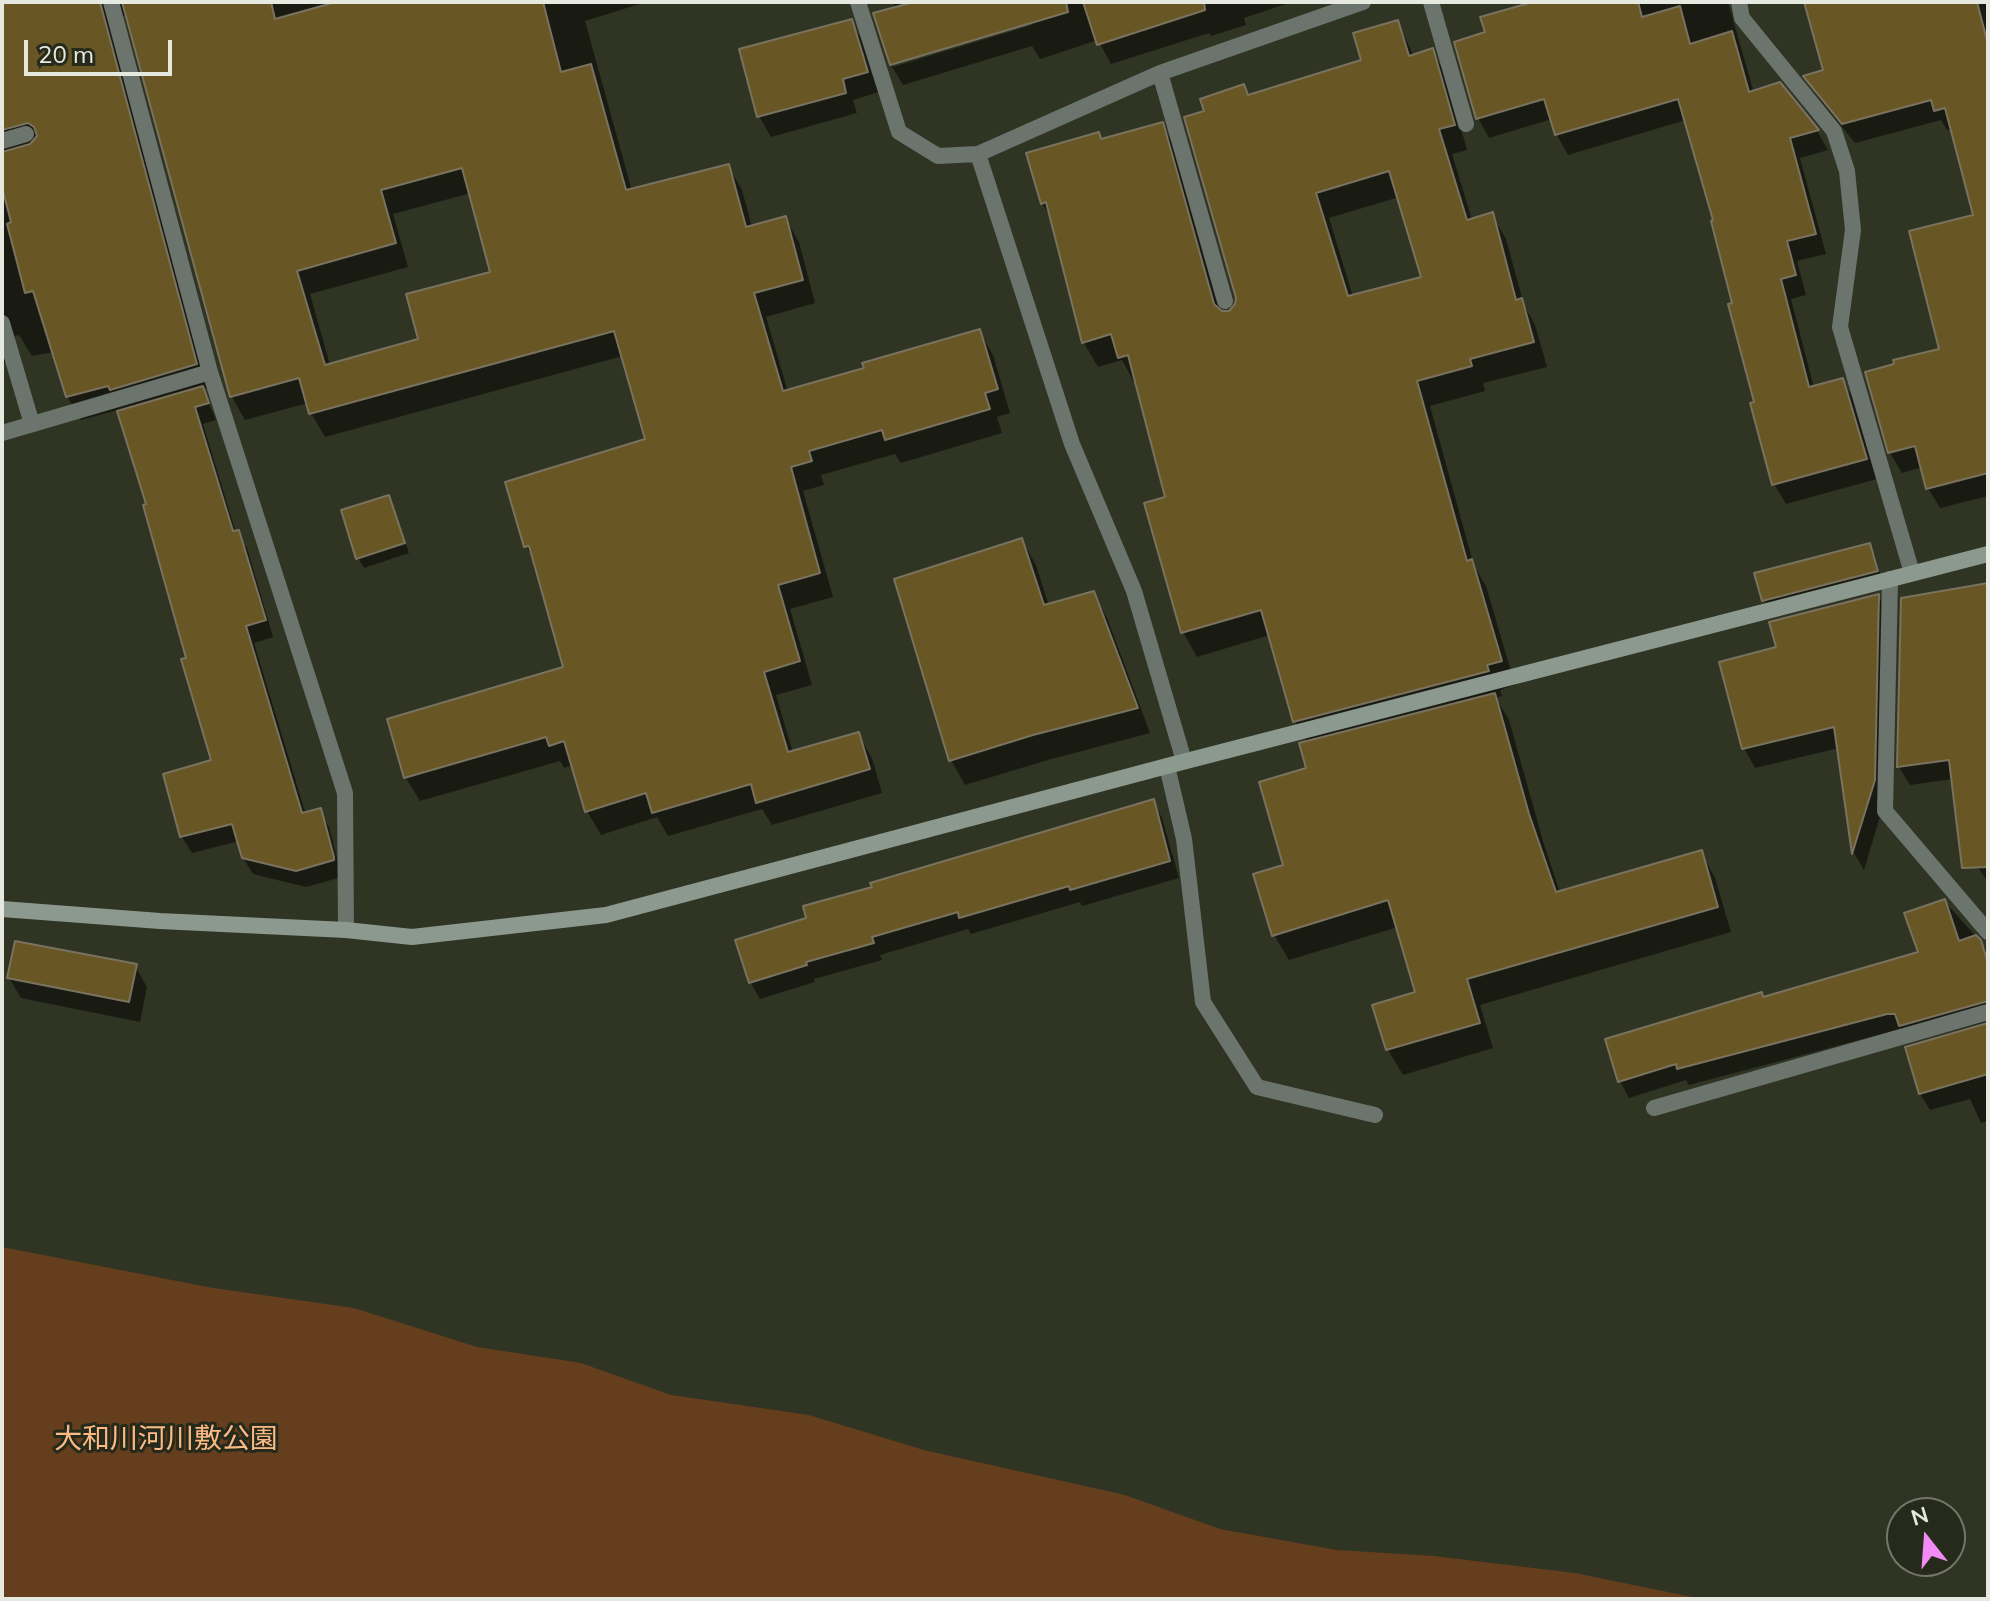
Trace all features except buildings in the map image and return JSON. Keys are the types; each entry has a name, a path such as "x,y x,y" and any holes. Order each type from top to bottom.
{"street":[{"path":"111,2 210,372 345,793 346,930"},
{"path":"858,2 899,132 938,156 978,154 1160,73 1363,2"},
{"path":"1431,2 1466,124"},
{"path":"1739,2 1742,18 1834,131 1847,171 1853,230 1840,327 1912,573"},
{"path":"1160,73 1225,301"},
{"path":"2,141 26,134"},
{"path":"978,154 1072,444 1134,591 1184,761"},
{"path":"2,323 32,424"},
{"path":"2,433 210,372"},
{"path":"2,909 346,930 412,937 606,915 1184,761 1988,554"},
{"path":"1890,579 1885,811 1988,932"},
{"path":"1167,766 1184,839 1203,1002 1257,1087 1375,1115"},
{"path":"1654,1108 1988,1012"}],"green space":[{"name":"大和川河川敷公園","path":"2,1247 213,1288 354,1308 477,1347 581,1363 671,1395 809,1415 924,1450 1125,1495 1220,1529 1337,1550 1434,1556 1575,1573 1702,1599 2,1599"}]}
